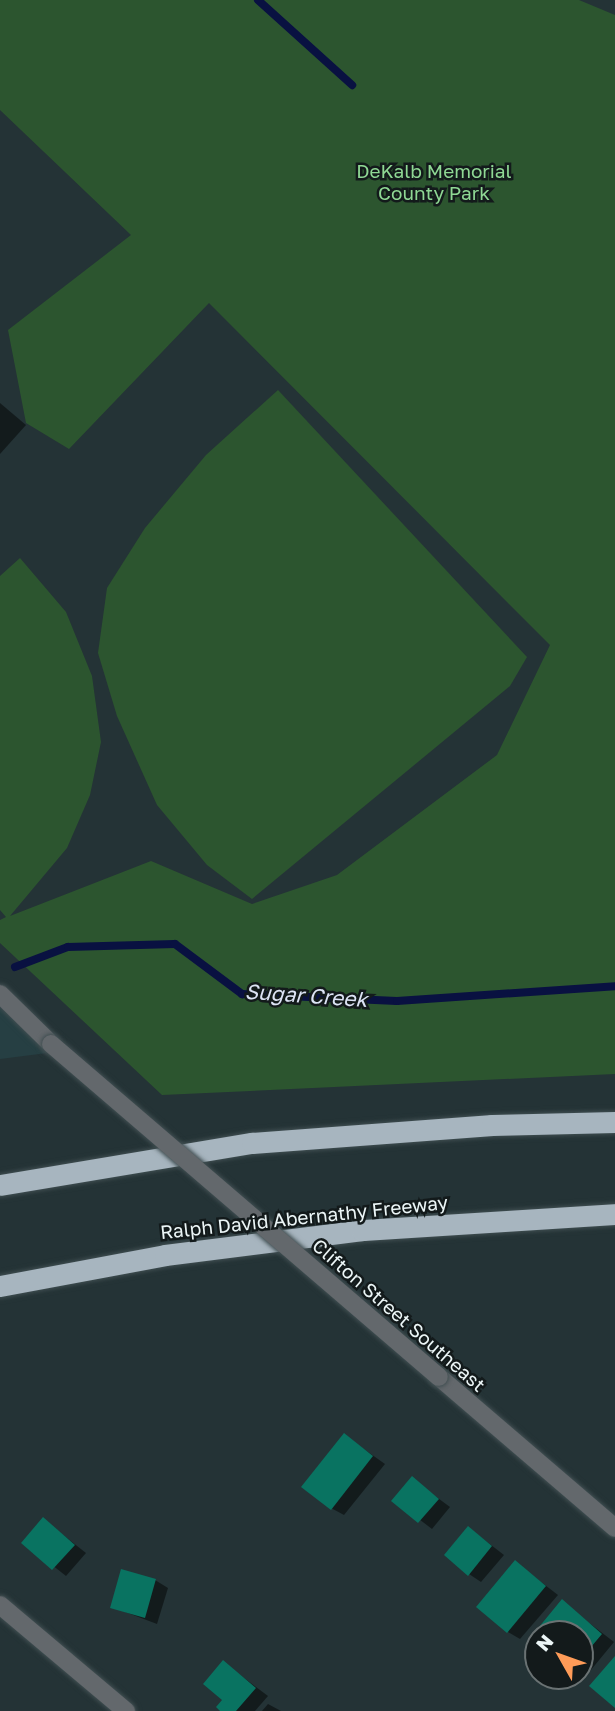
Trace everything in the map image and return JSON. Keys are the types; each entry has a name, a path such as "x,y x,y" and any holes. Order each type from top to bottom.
{"highway":[{"path":"0,1185 252,1143 492,1125 615,1122"},
{"name":"Ralph David Abernathy Freeway","path":"0,1286 165,1255 362,1230 615,1214"}],"street":[{"name":"Clifton Street Southeast","path":"0,994 51,1044 615,1528"},
{"path":"0,1605 126,1711"}],"shaded area":[{"path":"0,985 71,1050 0,1059"}],"green space":[{"name":"DeKalb Memorial County Park","path":"0,0 579,0 615,15 615,1074 162,1095 0,943 0,920 6,917 0,910 0,576 20,558 66,612 92,676 101,742 90,795 67,848 10,916 151,861 252,904 337,875 497,755 550,645 209,303 69,449 26,423 8,330 131,235 0,110"},
{"path":"278,390 527,657 510,686 252,899 207,865 157,805 117,716 98,653 107,588 145,528 206,455"}],"building":[{"path":"344,1433 373,1456 331,1510 301,1487"},
{"path":"412,1476 439,1499 418,1523 391,1501"},
{"path":"43,1517 75,1545 52,1570 21,1543"},
{"path":"468,1526 492,1546 468,1576 444,1555"},
{"path":"515,1560 546,1586 507,1633 476,1607"},
{"path":"121,1569 156,1579 145,1618 110,1608"},
{"path":"562,1599 586,1620 545,1620"},
{"path":"594,1627 602,1634 594,1643"},
{"path":"615,1656 615,1708 594,1690 594,1680"},
{"path":"223,1660 256,1688 236,1711 220,1711 216,1707 222,1700 203,1684"}],"waterway":[{"path":"258,0 352,85"},
{"name":"Sugar Creek","path":"15,967 68,947 175,944 242,994 397,1001 615,986"}]}
